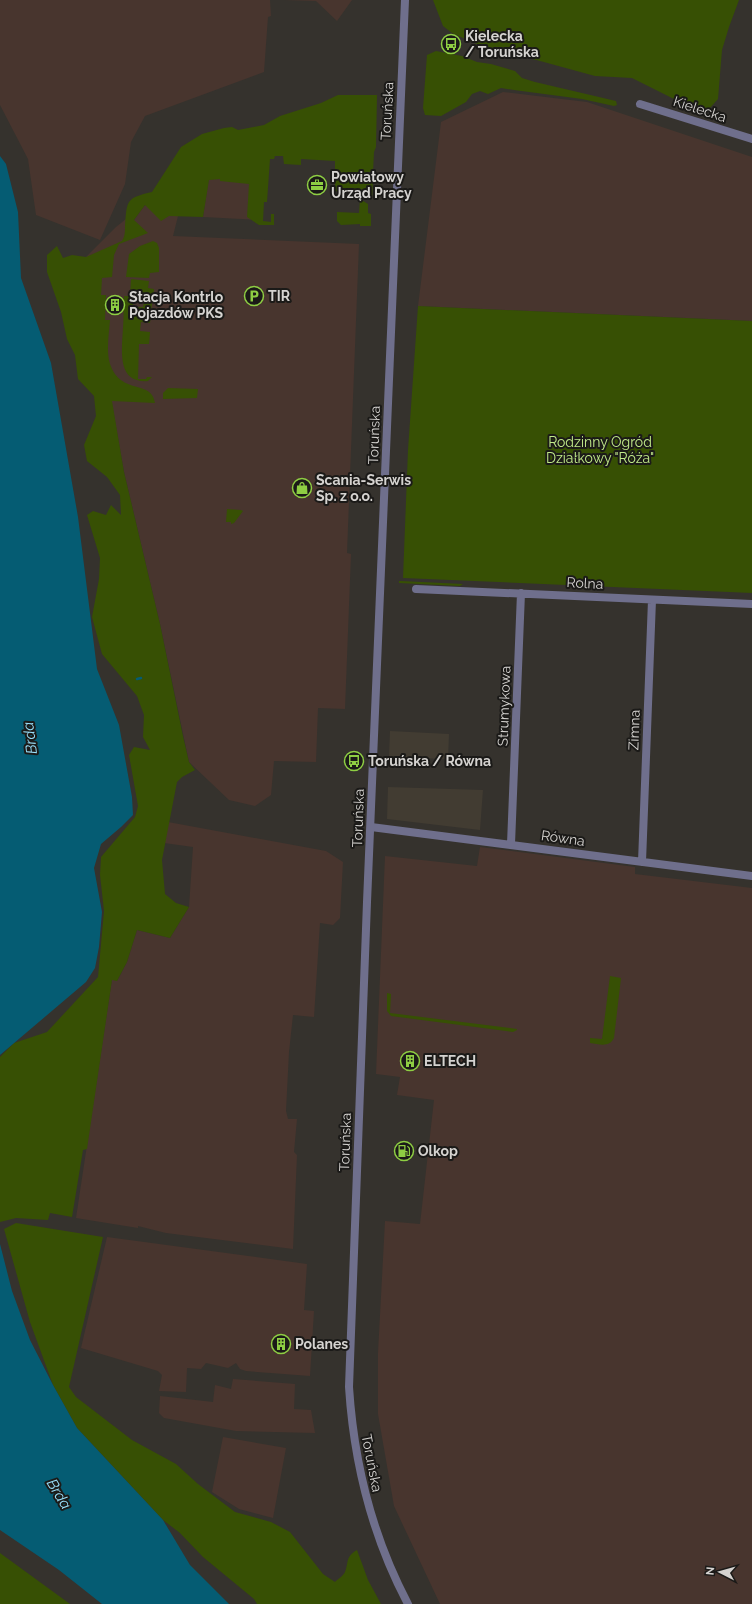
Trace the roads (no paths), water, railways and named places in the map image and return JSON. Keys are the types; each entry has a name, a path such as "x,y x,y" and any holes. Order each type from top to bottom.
{"street":[{"name":"Toruńska","path":"405,0 349,1387 354,1440 368,1506 387,1560 408,1604"},
{"name":"Kielecka","path":"640,104 752,139"},
{"name":"Rolna","path":"416,589 752,604"},
{"name":"Strumykowa","path":"511,844 521,593"},
{"name":"Zimna","path":"642,862 652,600"},
{"name":"Równa","path":"371,828 511,844 752,876"}],"water":[{"name":"Brda","path":"0,156 6,164 18,212 21,278 51,363 78,517 97,669 119,725 132,797 133,815 101,844 94,868 102,912 99,947 95,968 86,982 0,1055"},
{"name":"Brda","path":"0,1244 12,1291 30,1340 77,1428 163,1520 190,1565 229,1604 102,1604 59,1570 0,1530"}],"waterway":[{"path":"137,679 141,678"}],"place":[{"name":"Kielecka / Toruńska","path":"451,44"},
{"name":"Powiatowy Urząd Pracy","path":"317,185"},
{"name":"TIR","path":"254,296"},
{"name":"Stacja Kontrlo Pojazdów PKS","path":"115,305"},
{"name":"Scania-Serwis Sp. z o.o.","path":"302,488"},
{"name":"Toruńska / Równa","path":"354,761"},
{"name":"ELTECH","path":"410,1061"},
{"name":"Olkop","path":"404,1151"},
{"name":"Polanes","path":"281,1344"}],"park label":[{"name":"Rodzinny Ogród Działkowy \"Róża\"","path":"600,450"}]}
